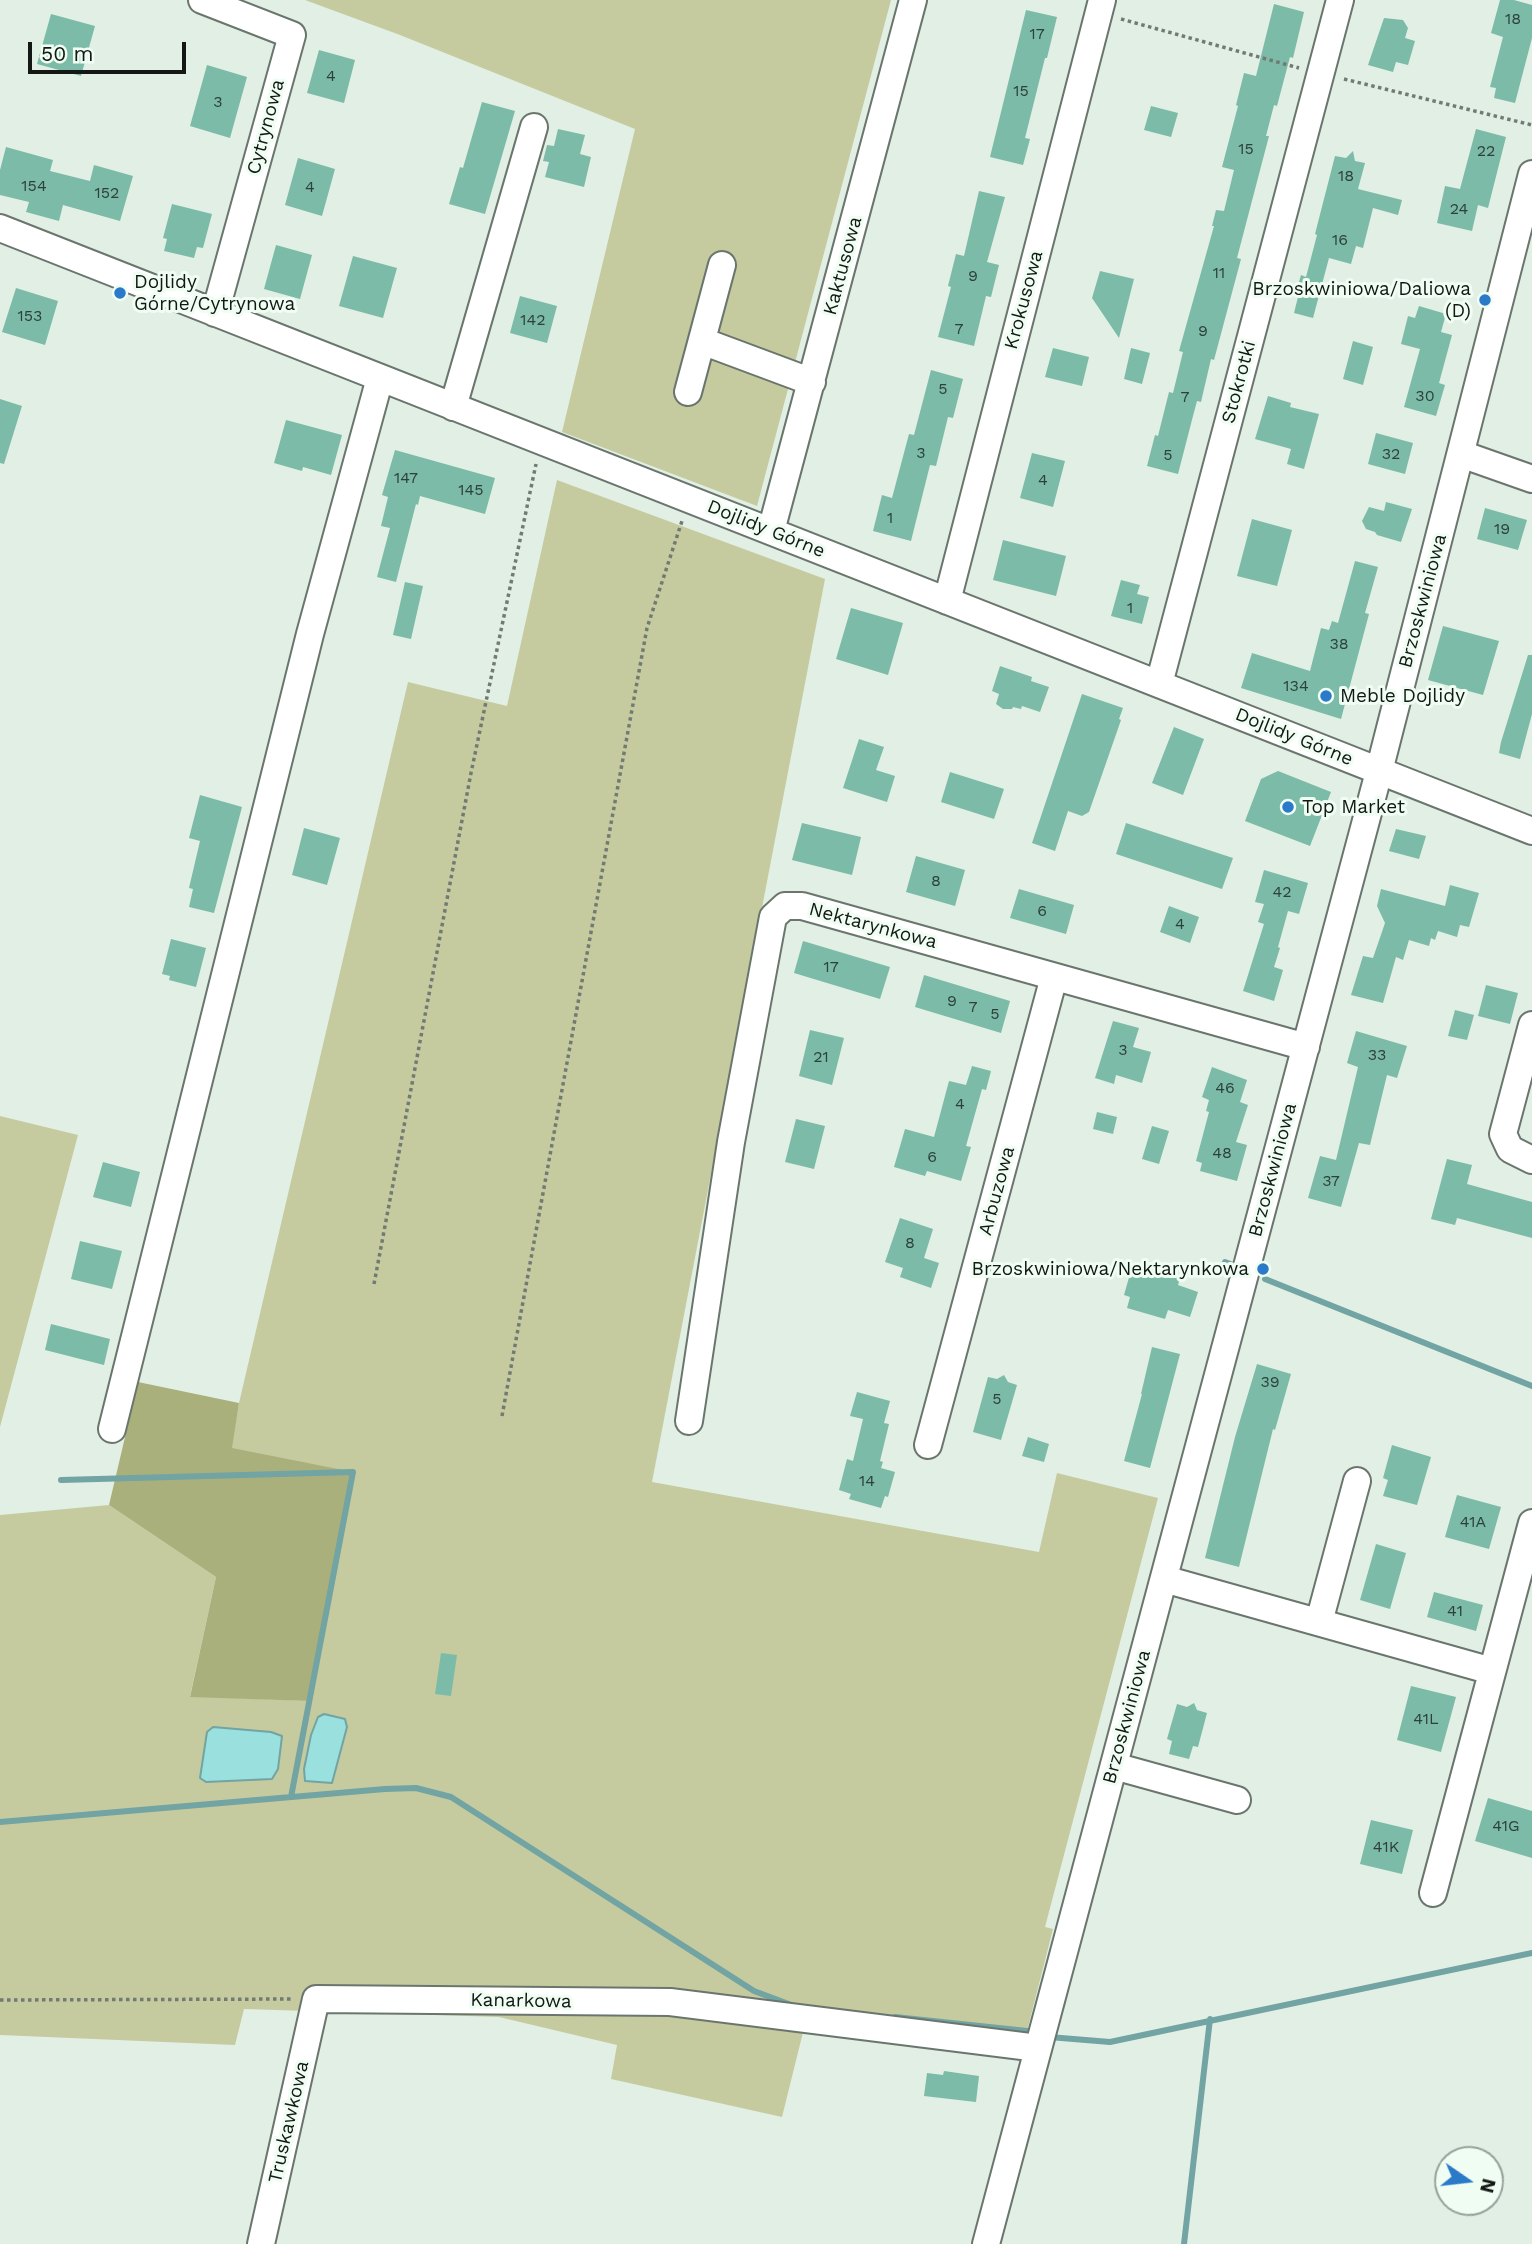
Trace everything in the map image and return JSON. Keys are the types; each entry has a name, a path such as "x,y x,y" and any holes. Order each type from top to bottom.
{"street":[{"name":"Cytrynowa","path":"202,0 292,35 215,313"},
{"name":"Kaktusowa","path":"771,531 913,0"},
{"name":"Krokusowa","path":"947,601 1102,0"},
{"name":"Stokrotki","path":"1159,684 1340,0"},
{"path":"453,407 534,127"},
{"name":"Brzoskwiniowa","path":"986,2244 1306,1047 1532,174"},
{"name":"Dojlidy Górne","path":"0,228 1532,831"},
{"path":"688,393 722,264"},
{"path":"702,341 812,382"},
{"path":"112,1429 310,634 380,378"},
{"path":"1461,454 1470,455 1532,480"},
{"name":"Nektarynkowa","path":"689,1421 732,1142 773,917 785,906 802,906 1306,1047"},
{"name":"Arbuzowa","path":"928,1445 1055,977"},
{"path":"1532,1025 1503,1134 1510,1149 1532,1160"},
{"path":"1319,1622 1357,1481"},
{"path":"1433,1893 1532,1523"},
{"path":"1164,1579 1492,1671"},
{"path":"1114,1766 1237,1800"},
{"name":"Kanarkowa","path":"316,1999 670,2002 1038,2048"},
{"name":"Truskawkowa","path":"261,2244 316,1999"}],"path":[{"path":"374,1284 471,773 540,441"},
{"path":"502,1416 647,628 689,499"},
{"path":"0,2000 316,1999"}],"green space":[{"path":"305,0 891,0 757,506 562,432 635,129"},
{"path":"557,480 825,579 652,1482 1039,1552 1057,1473 1158,1498 1045,1927 1053,1929 1027,2031 809,2008 782,2117 611,2079 617,2045 499,2017 244,2009 235,2045 0,2035 0,1515 109,1505 216,1577 190,1696 309,1701 231,1448 239,1403 408,682 507,706"},
{"path":"0,1116 78,1135 0,1427"},
{"path":"138,1382 239,1403 232,1448 353,1472 309,1701 190,1697 216,1577 109,1505"}],"water":[{"path":"324,1714 345,1719 347,1727 332,1783 305,1781 304,1769 311,1735 318,1717"},
{"path":"213,1727 271,1732 282,1736 278,1769 272,1779 206,1782 200,1778 207,1732"}],"building":[{"path":"1500,0 1514,0 1532,5 1532,38 1515,103 1494,98 1496,88 1490,87 1503,37 1491,33"},
{"path":"1274,4 1304,12 1293,58 1290,57 1277,106 1274,105 1266,136 1269,136 1237,258 1241,259 1214,360 1211,359 1201,402 1197,401 1178,474 1147,466 1169,392 1173,393 1183,352 1179,351 1214,226 1216,210 1224,211 1234,170 1222,167 1244,73 1256,76"},
{"path":"1026,10 1057,17 1025,138 1030,139 1023,165 990,157"},
{"path":"51,14 95,26 81,76 37,64"},
{"path":"1384,18 1403,20 1408,28 1405,38 1415,41 1408,65 1396,62 1393,72 1368,65"},
{"path":"319,50 355,60 344,103 307,93"},
{"path":"207,65 247,77 230,138 190,126"},
{"path":"482,102 515,111 485,214 449,204 460,167 463,168"},
{"path":"1151,106 1178,113 1171,137 1144,130"},
{"path":"558,129 585,135 580,154 591,157 584,187 545,177 549,162 543,161 547,145 554,146"},
{"path":"1476,129 1506,137 1488,208 1478,205 1472,231 1437,223 1445,186 1460,189"},
{"path":"6,147 53,160 50,171 90,181 94,165 133,176 120,221 63,205 59,221 26,212 29,202 0,195 0,170"},
{"path":"1353,151 1355,161 1365,163 1358,189 1402,200 1398,215 1373,208 1363,248 1356,246 1351,264 1329,258 1313,318 1294,313 1298,297 1295,296 1301,275 1306,277 1335,156 1346,158"},
{"path":"298,158 335,169 322,216 285,205"},
{"path":"979,191 1005,197 987,262 999,265 991,297 986,296 974,346 938,337 951,287 948,286 956,254 964,256"},
{"path":"172,204 212,214 203,248 197,247 194,258 164,251 167,239 163,238"},
{"path":"276,245 312,255 300,299 264,289"},
{"path":"353,256 397,268 383,318 339,306"},
{"path":"1100,271 1134,279 1119,338 1092,298"},
{"path":"16,288 58,301 45,345 2,332"},
{"path":"520,296 557,306 547,343 510,333"},
{"path":"1419,306 1446,314 1441,332 1452,335 1439,383 1445,385 1436,416 1404,407 1420,349 1401,344 1408,316 1415,318"},
{"path":"1353,341 1373,347 1363,385 1343,379"},
{"path":"1053,348 1089,357 1082,386 1045,377"},
{"path":"1131,348 1150,353 1142,384 1124,379"},
{"path":"931,370 963,379 953,418 948,417 936,466 930,465 911,541 873,531 882,495 892,498 909,434 914,435"},
{"path":"1268,396 1291,403 1290,407 1319,414 1304,469 1287,464 1291,449 1255,439"},
{"path":"0,399 22,406 4,464 0,463"},
{"path":"286,420 342,435 331,475 274,463"},
{"path":"1376,433 1413,443 1405,474 1368,464"},
{"path":"395,450 495,478 485,514 420,496 396,582 377,577 390,528 381,526 388,497 382,495"},
{"path":"1032,453 1065,461 1053,507 1020,498"},
{"path":"1386,502 1412,509 1401,542 1377,535 1366,529 1362,521 1369,507 1384,511"},
{"path":"1485,508 1527,520 1518,550 1477,539"},
{"path":"1252,519 1292,530 1277,586 1237,576"},
{"path":"1003,540 1066,556 1056,596 993,580"},
{"path":"1355,561 1378,567 1365,613 1369,614 1341,719 1241,688 1252,653 1310,671 1321,628 1329,630 1332,621 1338,623"},
{"path":"1121,580 1140,585 1137,594 1149,597 1142,624 1111,616"},
{"path":"405,582 423,586 411,639 393,635"},
{"path":"851,608 903,623 888,675 836,659"},
{"path":"1443,626 1499,641 1483,695 1428,680"},
{"path":"1528,655 1532,655 1532,714 1520,759 1499,753"},
{"path":"1000,666 1032,677 1031,681 1049,687 1040,712 1022,706 1021,709 1003,709 996,704 999,694 992,691"},
{"path":"1082,694 1123,708 1119,719 1121,720 1089,812 1082,816 1068,811 1055,851 1032,843"},
{"path":"1174,727 1204,739 1183,795 1152,783"},
{"path":"859,739 884,747 876,770 895,776 887,802 843,788"},
{"name":"Top Market","path":"1278,771 1331,792 1310,846 1245,821 1261,779"},
{"path":"950,772 1004,789 994,819 941,802"},
{"path":"200,795 242,807 214,913 189,907 193,889 189,888 200,841 189,838"},
{"path":"802,823 861,837 852,875 792,860"},
{"path":"1126,823 1233,858 1222,889 1116,854"},
{"path":"304,828 340,838 327,885 292,875"},
{"path":"1396,829 1426,836 1419,859 1389,851"},
{"path":"916,856 965,870 955,906 906,892"},
{"path":"1264,870 1308,883 1299,914 1288,911 1274,967 1283,970 1274,1001 1243,991 1264,924 1258,922 1264,904 1255,902"},
{"path":"1450,885 1479,893 1469,927 1460,925 1457,937 1438,931 1435,940 1431,938 1429,946 1409,940 1403,960 1396,957 1383,1003 1351,995 1363,956 1373,958 1385,923 1377,906 1381,889 1445,906"},
{"path":"1019,889 1074,905 1066,934 1010,918"},
{"path":"1169,906 1199,917 1190,943 1160,932"},
{"path":"171,939 206,948 196,987 169,980 170,976 162,974"},
{"path":"803,941 890,967 880,999 794,973"},
{"path":"924,975 1010,1001 1001,1033 915,1007"},
{"path":"1486,985 1518,993 1510,1024 1478,1016"},
{"path":"1455,1010 1474,1015 1467,1040 1448,1036"},
{"path":"1113,1021 1139,1028 1133,1047 1151,1052 1142,1083 1116,1075 1114,1084 1095,1078"},
{"path":"810,1030 844,1038 832,1085 799,1076"},
{"path":"1356,1031 1407,1046 1397,1078 1387,1075 1370,1145 1359,1143 1341,1207 1308,1198 1320,1156 1336,1160 1358,1067 1347,1063"},
{"path":"972,1066 991,1071 986,1090 982,1089 966,1146 971,1147 961,1181 927,1171 925,1176 894,1167 905,1129 934,1137 949,1081 966,1085"},
{"path":"1212,1067 1247,1080 1240,1102 1248,1105 1236,1142 1247,1145 1237,1181 1200,1171 1202,1163 1196,1161 1209,1112 1206,1111 1209,1100 1202,1097"},
{"path":"1097,1112 1117,1117 1113,1134 1093,1129"},
{"path":"796,1119 825,1126 814,1169 785,1162"},
{"path":"1152,1126 1169,1131 1159,1164 1142,1159"},
{"path":"1447,1159 1472,1165 1467,1184 1532,1202 1532,1238 1457,1218 1455,1225 1431,1219"},
{"path":"103,1162 140,1172 131,1207 93,1197"},
{"path":"900,1218 933,1229 924,1258 939,1263 931,1288 900,1277 903,1268 885,1262"},
{"path":"80,1241 122,1251 112,1289 71,1279"},
{"path":"1141,1263 1181,1275 1178,1285 1198,1292 1190,1317 1168,1310 1165,1319 1127,1308 1130,1297 1124,1295 1132,1267 1139,1269"},
{"path":"51,1324 110,1339 104,1365 45,1350"},
{"path":"1152,1347 1180,1354 1150,1468 1124,1461"},
{"path":"1257,1364 1291,1374 1275,1430 1273,1429 1239,1567 1205,1558 1235,1437"},
{"path":"1004,1375 1008,1382 1017,1385 1001,1440 973,1432 988,1377 997,1379"},
{"path":"857,1392 890,1401 884,1423 889,1424 880,1461 883,1462 881,1468 895,1472 888,1497 885,1496 881,1508 849,1499 851,1494 839,1490 847,1459 853,1461 863,1419 850,1416"},
{"path":"1028,1437 1049,1444 1044,1462 1022,1456"},
{"path":"1392,1445 1431,1457 1417,1505 1383,1496 1388,1480 1383,1478"},
{"path":"1457,1495 1501,1507 1489,1549 1445,1537"},
{"path":"1376,1544 1406,1553 1390,1609 1360,1600"},
{"path":"1434,1592 1483,1605 1476,1631 1427,1617"},
{"path":"441,1653 457,1655 451,1696 435,1694"},
{"path":"1411,1686 1456,1697 1441,1752 1397,1740"},
{"path":"1194,1703 1197,1710 1207,1713 1198,1747 1193,1746 1189,1759 1169,1754 1172,1741 1167,1739 1177,1704 1187,1707"},
{"path":"1488,1798 1532,1811 1532,1858 1475,1841"},
{"path":"1371,1820 1413,1830 1402,1874 1360,1864"},
{"path":"944,2071 979,2076 976,2102 924,2096 927,2073 943,2075"}],"waterway":[{"path":"1225,1262 1233,1265"},
{"path":"1265,1279 1532,1386"},
{"path":"61,1480 353,1472 291,1797"},
{"path":"0,1822 416,1788 451,1797 754,1991 794,2006"},
{"path":"1049,2037 1110,2042 1532,1953"},
{"path":"895,2017 1027,2031"},
{"path":"1184,2244 1210,2019"}],"place":[{"name":"Dojlidy Górne/Cytrynowa","path":"120,293"},
{"name":"Brzoskwiniowa/Daliowa (D)","path":"1485,300"},
{"name":"Meble Dojlidy","path":"1326,696"},
{"name":"Top Market","path":"1288,807"},
{"name":"Brzoskwiniowa/Nektarynkowa","path":"1263,1269"}]}
